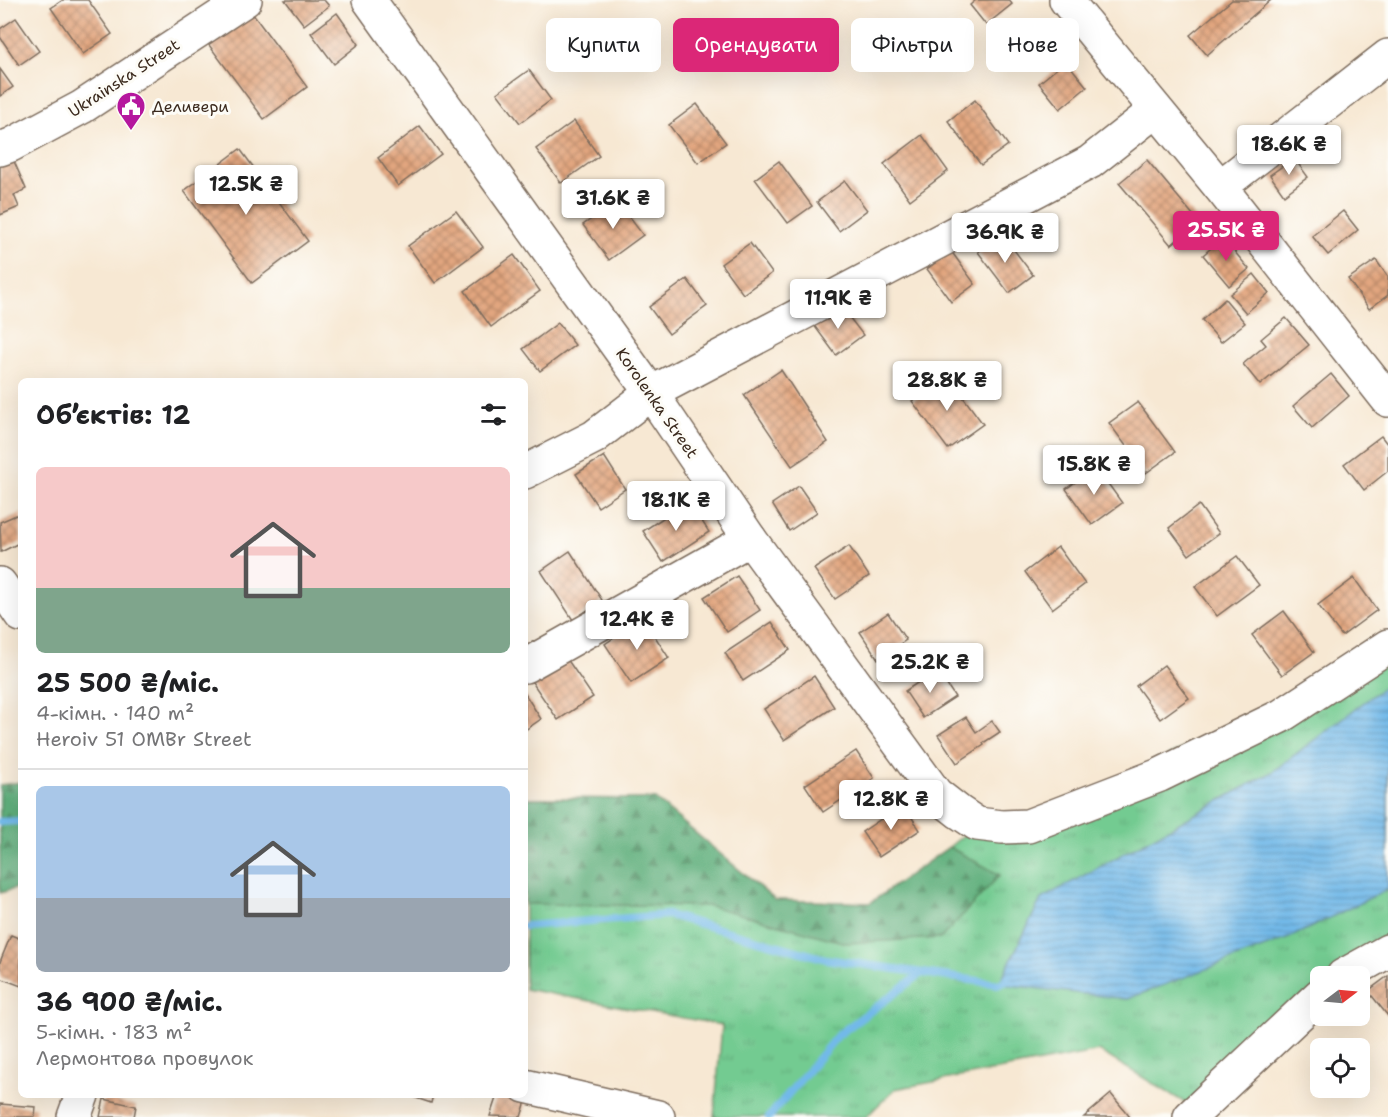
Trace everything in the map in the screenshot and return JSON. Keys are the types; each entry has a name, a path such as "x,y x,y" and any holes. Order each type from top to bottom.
{"street":[{"name":"Ukrainska Street","path":"0,149 82,107 245,0"},
{"name":"Korolenka Street","path":"369,0 651,393 750,539 936,794 977,824 1002,827 1028,826 1160,775 1281,716 1388,646"},
{"path":"1066,0 1220,187 1388,400"},
{"path":"1220,187 1388,56"},
{"path":"528,470 594,437 651,393 1089,162 1156,110"},
{"path":"528,664 750,539"},
{"path":"0,584 18,611"},
{"path":"1361,966 1388,951"},
{"path":"1197,1115 1310,1004"},
{"path":"528,1087 658,1117"},
{"path":"74,1117 81,1098"}],"green space":[{"path":"1388,646 1388,951 1361,966 1310,966 1310,1004 1197,1110 1099,1051 895,1089 866,1117 714,1117 722,1025 528,990 528,798 655,799 775,900 870,903 949,847 977,824 1028,826"},
{"path":"18,782 18,888 0,893 0,785"},
{"path":"528,798 655,799 775,900 870,903 949,847 1000,875 941,938 846,943 710,906 528,904"}],"water":[{"path":"1388,684 1388,889 1289,938 1127,999 999,984 1041,899 1272,772"}],"building":[{"path":"63,0 88,0 112,34 83,54 51,8"},
{"path":"285,0 324,0 329,6 304,25"},
{"path":"976,0 1009,0 1012,4 995,18 986,18 986,25 970,5"},
{"path":"1232,0 1271,0 1207,55 1190,35"},
{"path":"249,9 307,87 264,119 206,41"},
{"path":"337,13 359,44 334,64 311,33"},
{"path":"16,18 39,51 19,65 0,37 0,29"},
{"path":"0,69 13,87 0,96"},
{"path":"529,70 551,100 520,123 497,93"},
{"path":"1052,72 1075,72 1087,87 1060,109 1039,83"},
{"path":"975,100 1008,145 981,165 948,121"},
{"path":"697,104 726,143 698,163 669,125"},
{"path":"574,121 599,156 561,183 536,149"},
{"path":"420,126 441,154 398,186 378,158"},
{"path":"922,135 948,171 910,200 884,164"},
{"path":"240,149 308,241 252,283 184,191"},
{"path":"1294,158 1308,177 1284,195 1270,175"},
{"path":"13,159 26,189 14,195 19,207 0,215 0,165"},
{"path":"1147,160 1199,222 1171,245 1119,183"},
{"path":"779,161 812,206 788,223 755,179"},
{"path":"845,181 867,210 839,231 817,202"},
{"path":"617,201 643,235 609,260 583,225"},
{"path":"456,211 483,247 435,283 408,246"},
{"path":"1343,211 1358,230 1328,255 1312,236"},
{"path":"1002,234 1033,275 1009,293 978,252"},
{"path":"1223,238 1249,269 1229,286 1203,255"},
{"path":"750,243 772,273 743,294 721,264"},
{"path":"951,251 975,284 951,302 927,269"},
{"path":"514,255 540,291 491,327 465,291"},
{"path":"1376,260 1388,277 1388,295 1369,309 1348,279"},
{"path":"1254,274 1269,293 1246,313 1230,294"},
{"path":"687,279 707,306 669,334 649,307"},
{"path":"1225,299 1245,323 1221,342 1202,320"},
{"path":"839,304 863,335 836,355 813,324"},
{"path":"1286,318 1309,345 1260,385 1243,364 1266,345 1261,339"},
{"path":"558,323 575,345 540,371 523,349"},
{"path":"781,370 828,442 792,466 744,395"},
{"path":"1331,374 1349,396 1312,428 1293,406"},
{"path":"947,375 983,424 948,449 912,401"},
{"path":"1138,402 1175,452 1146,473 1109,423"},
{"path":"1381,436 1388,445 1388,471 1364,490 1344,464"},
{"path":"604,456 625,489 598,507 576,474"},
{"path":"1096,467 1122,503 1092,525 1066,489"},
{"path":"799,486 817,512 789,531 772,504"},
{"path":"689,501 709,532 663,562 643,531"},
{"path":"1199,505 1219,533 1189,555 1169,528"},
{"path":"18,514 18,544 1,552 0,522"},
{"path":"849,546 869,576 835,599 814,569"},
{"path":"1058,547 1085,584 1052,609 1025,572"},
{"path":"570,551 602,600 573,620 541,571"},
{"path":"1237,556 1259,585 1217,616 1195,587"},
{"path":"737,576 760,610 727,632 704,597"},
{"path":"1354,578 1377,610 1342,636 1318,605"},
{"path":"1284,611 1314,652 1282,675 1252,635"},
{"path":"888,613 906,640 878,659 860,632"},
{"path":"643,618 669,658 631,683 605,644"},
{"path":"772,622 790,650 743,681 725,653"},
{"path":"565,656 593,697 558,720 530,679"},
{"path":"1164,665 1189,698 1160,719 1136,686"},
{"path":"937,670 955,697 923,718 905,691"},
{"path":"814,676 834,707 784,740 764,709"},
{"path":"528,699 541,719 528,728"},
{"path":"966,717 976,732 992,721 1000,732 957,763 938,735"},
{"path":"856,751 874,778 823,812 805,785"},
{"path":"903,804 920,830 879,857 862,832"},
{"path":"11,935 18,938 18,985 0,978 0,962"},
{"path":"1388,976 1388,1016 1370,994 1370,990"},
{"path":"1111,1094 1130,1117 1084,1117"},
{"path":"416,1098 432,1098 431,1103"},
{"path":"496,1098 527,1098 521,1117 490,1116"},
{"path":"104,1099 136,1106 134,1117 100,1117"},
{"path":"0,1104 36,1107 35,1117 0,1117"}],"waterway":[{"path":"0,822 18,821"},
{"path":"528,926 668,915 826,959 999,984 1007,981"},
{"path":"769,1117 838,1035 922,973"}],"place":[{"name":"Деливери","path":"131,132"}]}
